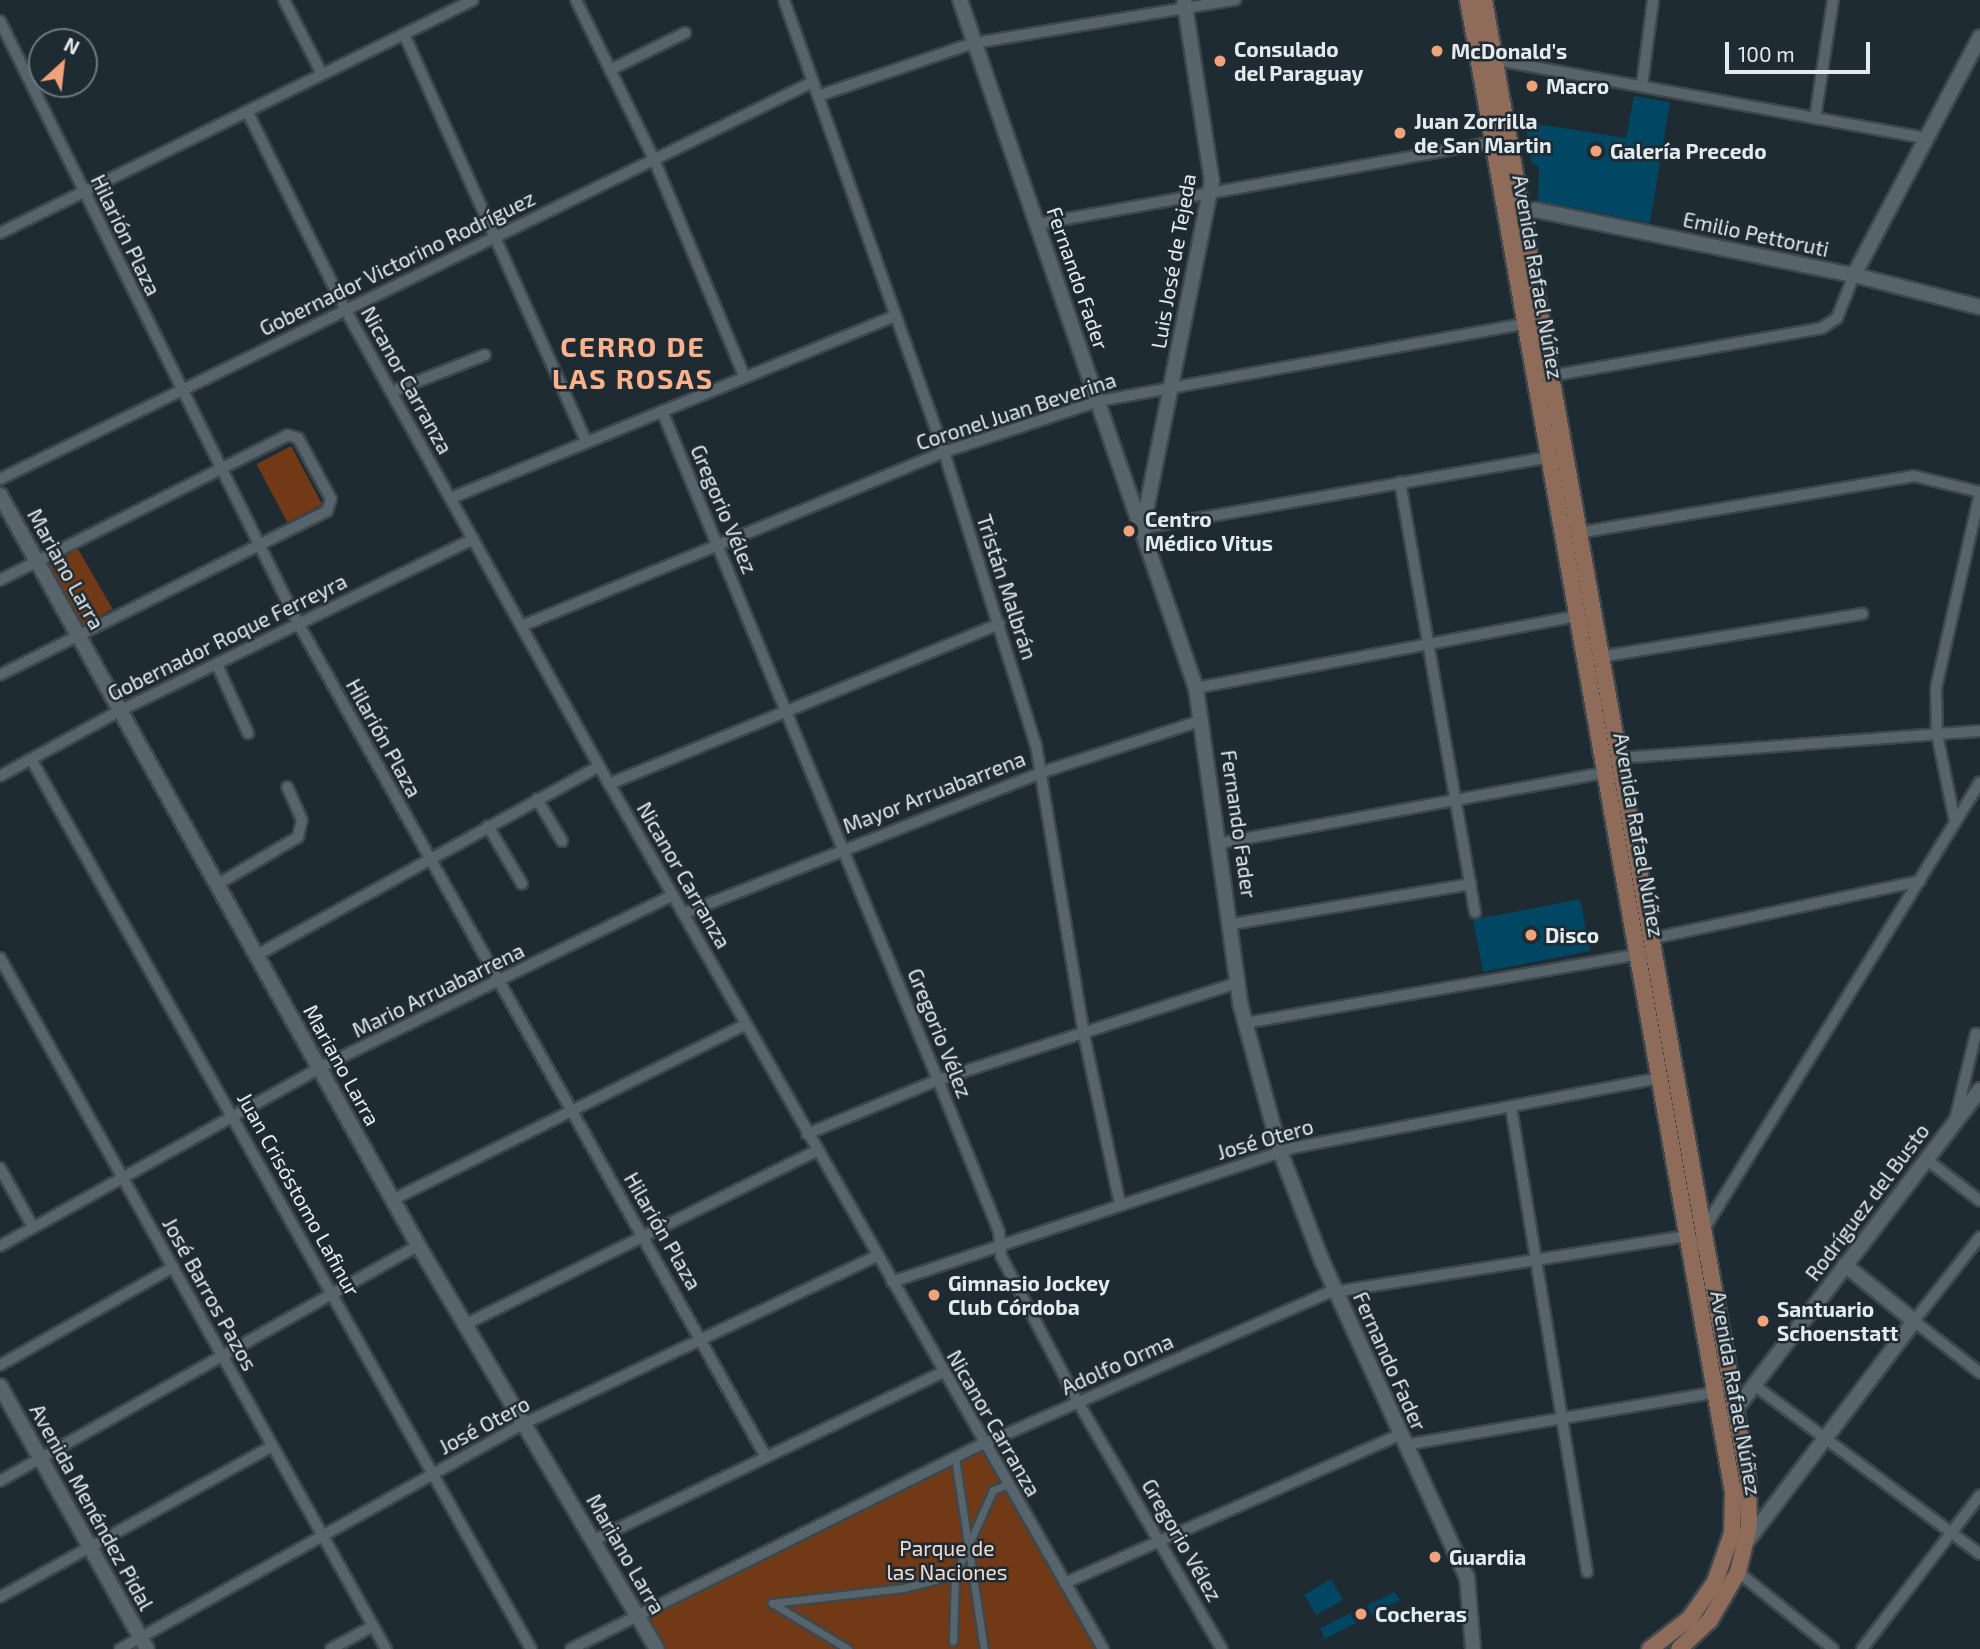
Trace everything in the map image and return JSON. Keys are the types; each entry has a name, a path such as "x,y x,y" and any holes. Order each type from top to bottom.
{"main road":[{"name":"Fernando Fader","path":"960,0 1196,688 1221,843 1237,983 1245,1023 1280,1151 1337,1294 1401,1440 1467,1577 1473,1649"},
{"name":"Avenida Rafael Núñez","path":"1468,0 1548,457 1607,772 1734,1504 1728,1551 1690,1618 1650,1649"},
{"name":"Avenida Rafael Núñez","path":"1484,0 1599,657 1655,945 1731,1371 1749,1500 1748,1540 1738,1572 1710,1620 1679,1649"},
{"name":"Luis José de Tejeda","path":"1143,528 1211,190 1185,4"},
{"path":"1854,275 1980,37"},
{"path":"1507,222 1522,211"},
{"name":"Emilio Pettoruti","path":"1522,211 1854,275 1980,307"},
{"name":"Mariano Larra","path":"0,495 392,1200 657,1649"},
{"name":"Rodríguez del Busto","path":"1722,1428 1980,1090"},
{"path":"1748,1540 1914,1321 1845,1265"},
{"name":"Avenida Menéndez Pidal","path":"0,1386 144,1643"}],"street":[{"path":"284,0 322,74"},
{"path":"0,233 404,34 455,4 473,0"},
{"path":"576,0 653,157 744,376"},
{"name":"Tristán Malbrán","path":"784,0 892,317 944,452 1043,772 1083,1030 1119,1204"},
{"path":"818,96 974,43 1185,4 1235,0"},
{"path":"1642,85 1653,0"},
{"path":"1815,118 1833,0"},
{"name":"Hilarión Plaza","path":"0,21 180,393 298,623 498,984 702,1337 766,1457"},
{"path":"610,70 685,33"},
{"path":"404,34 497,234 586,441"},
{"path":"1496,60 1926,138"},
{"name":"Gobernador Victorino Rodríguez","path":"0,479 180,393 653,157 813,82"},
{"name":"Nicanor Carranza","path":"247,111 345,309 524,625 598,766 685,913 816,1151 943,1372 981,1445 1103,1649"},
{"path":"1038,224 1211,190 1493,142"},
{"path":"1550,376 1822,328 1836,318 1854,275"},
{"path":"451,498 892,317"},
{"path":"1525,322 1541,333"},
{"name":"Coronel Juan Beverina","path":"524,625 944,452 1099,401 1525,322"},
{"path":"391,392 485,355"},
{"name":"Gregorio Vélez","path":"662,411 720,545 938,1080 1000,1244 1001,1256 1078,1402 1222,1649"},
{"path":"0,580 292,435 331,506 77,632 0,675"},
{"path":"1143,528 1548,457"},
{"path":"1577,534 1914,475 1980,492 1939,668 1937,734 1955,822"},
{"path":"1400,482 1475,913"},
{"name":"Gobernador Roque Ferreyra","path":"0,776 119,711 474,539"},
{"path":"1599,657 1863,614"},
{"path":"1196,688 1578,615"},
{"path":"609,784 999,624"},
{"path":"217,664 248,733"},
{"name":"Mayor Arruabarrena","path":"685,913 844,846 1043,772 1203,720"},
{"path":"1620,758 1980,731"},
{"name":"Juan Crisóstomo Lafinur","path":"32,759 531,1649"},
{"path":"257,955 598,766"},
{"path":"1221,843 1607,772"},
{"path":"1704,1230 1980,782"},
{"path":"218,884 298,836 302,820 287,786"},
{"path":"537,799 562,841"},
{"path":"488,826 522,884"},
{"path":"1245,1023 1638,953 1655,945 1920,881"},
{"path":"1232,924 1471,884"},
{"name":"Mario Arruabarrena","path":"0,1246 319,1069 498,984 673,895"},
{"name":"José Barros Pazos","path":"0,958 386,1649"},
{"path":"807,1134 938,1080 1083,1030 1237,983"},
{"path":"392,1200 746,1024"},
{"path":"1954,1123 1976,1032"},
{"name":"José Otero","path":"892,1282 1280,1151 1660,1078"},
{"path":"1511,1107 1587,1572"},
{"path":"466,1324 643,1234 816,1151"},
{"path":"1926,1159 1980,1200"},
{"path":"0,1168 33,1227"},
{"path":"1687,1236 1709,1253"},
{"name":"Adolfo Orma","path":"571,1649 981,1445 1327,1293 1337,1294 1687,1236"},
{"path":"1980,1237 1914,1321 1980,1373"},
{"path":"0,1481 418,1245"},
{"name":"José Otero","path":"120,1649 144,1643 324,1536 525,1423 877,1256"},
{"path":"0,1365 173,1267"},
{"path":"1065,1583 1160,1540 1401,1440 1563,1419 1715,1394 1728,1384 1731,1371"},
{"path":"594,1540 943,1372"},
{"path":"1755,1385 1980,1554"},
{"path":"0,1597 272,1446"},
{"path":"955,1458 971,1540 984,1649"},
{"path":"953,1641 955,1575 993,1490 1006,1485"},
{"path":"1862,1649 1980,1495"},
{"path":"1738,1572 1833,1649"},
{"path":"848,1649 772,1603 903,1588 955,1575"},
{"path":"331,1649 373,1626"}],"green space":[{"path":"291,446 322,504 288,523 257,464"},
{"path":"78,549 112,609 82,626 48,566"},
{"name":"Parque de las Naciones","path":"981,1445 1103,1649 657,1649 637,1615"}],"building":[{"name":"Galería Precedo","path":"1634,96 1670,102 1650,223 1538,201 1539,166 1532,164 1525,122 1626,138"},
{"name":"Disco","path":"1580,899 1590,951 1483,972 1473,920"},
{"path":"1331,1579 1343,1600 1316,1615 1304,1594"},
{"name":"Cocheras","path":"1395,1592 1400,1600 1325,1639 1320,1628"}],"place":[{"name":"McDonald's","path":"1437,51"},
{"name":"Consulado del Paraguay","path":"1220,61"},
{"name":"Macro","path":"1532,86"},
{"name":"Juan Zorrilla de San Martin","path":"1400,133"},
{"name":"Galería Precedo","path":"1596,151"},
{"name":"Centro Médico Vitus","path":"1129,531"},
{"name":"Disco","path":"1531,935"},
{"name":"Gimnasio Jockey Club Córdoba","path":"934,1295"},
{"name":"Santuario Schoenstatt","path":"1763,1321"},
{"name":"Guardia","path":"1435,1557"},
{"name":"Cocheras","path":"1361,1614"}],"district":[{"name":"CERRO DE LAS ROSAS","path":"633,362"}]}
